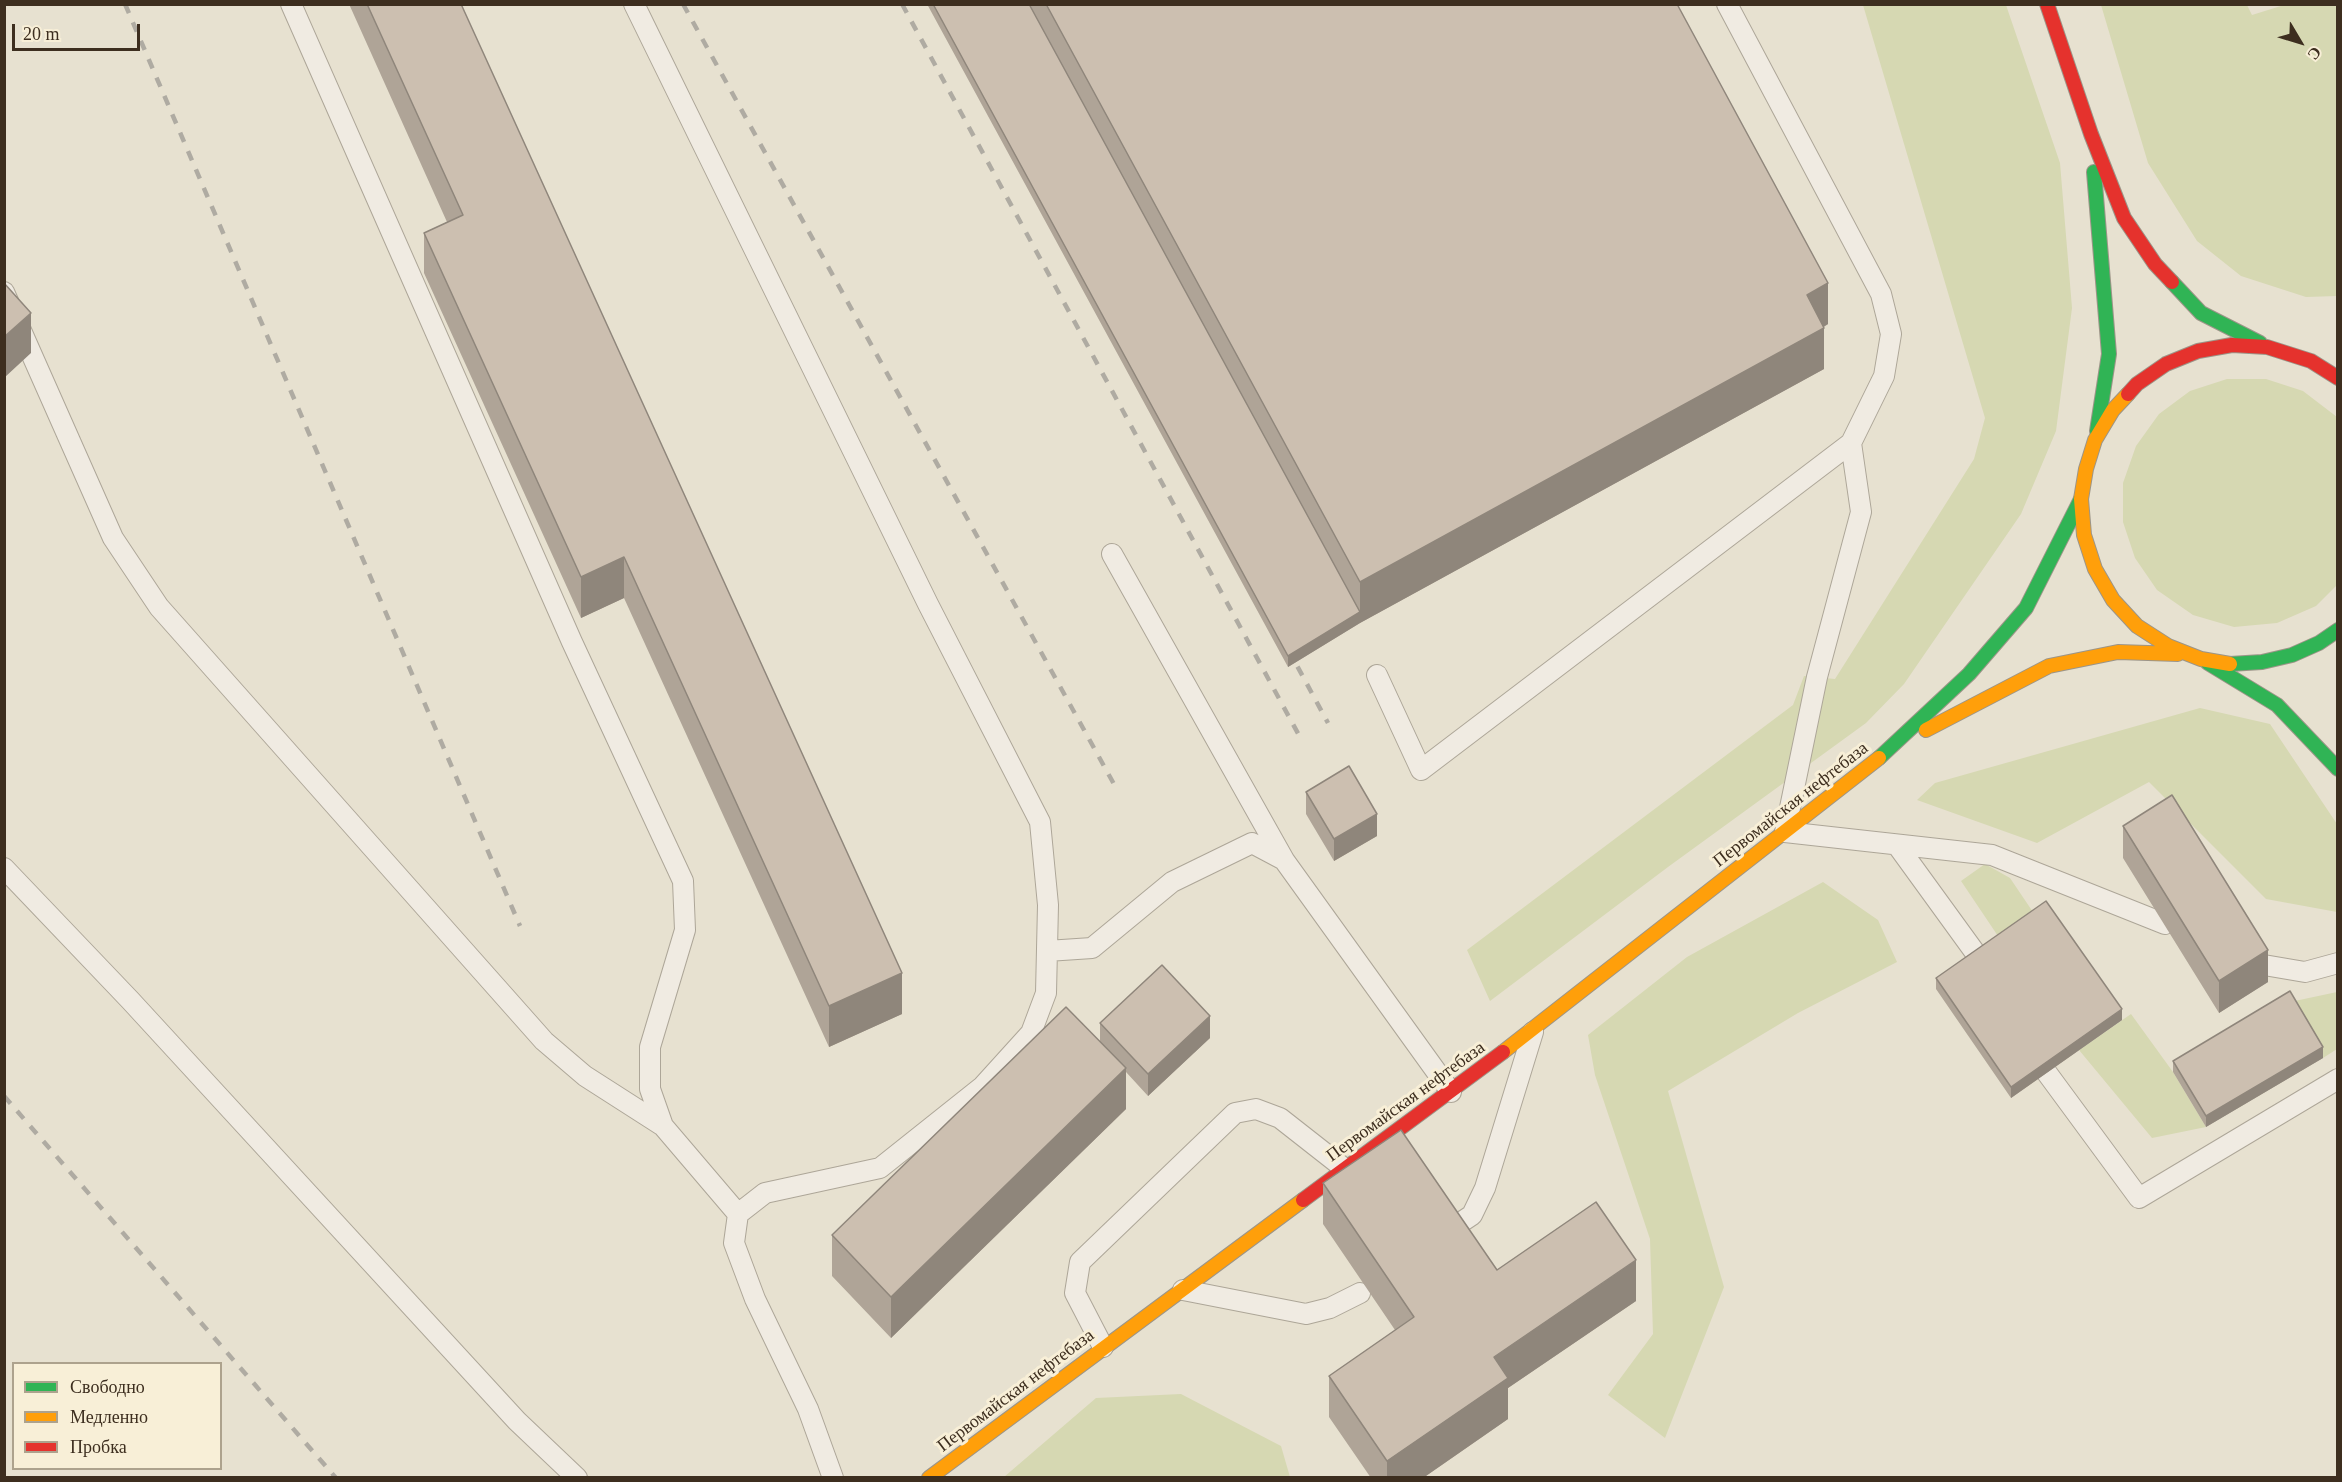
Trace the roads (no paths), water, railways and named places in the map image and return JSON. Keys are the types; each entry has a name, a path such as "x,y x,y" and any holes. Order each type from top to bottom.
{"main road":[{"path":"2047,4 2091,134 2124,218 2155,264 2201,314 2267,347"},
{"path":"2091,134 2109,354 2095,440 2086,469 2081,499 2084,535 2095,569 2113,600 2138,626 2168,646 2195,657 2277,705 2337,769"},
{"path":"2095,440 2113,410 2137,384 2166,364 2198,351 2232,345 2267,347 2311,361 2337,378"},
{"path":"2290,353 2325,349"},
{"path":"1897,744 1969,674 2026,608 2081,499"},
{"path":"1897,744 2049,666 2118,652 2195,657 2231,664 2262,662 2292,655 2319,643 2337,630"},
{"name":"Первомайская нефтебаза","path":"929,1478 1103,1347 1451,1092 1897,744"}],"lane":[{"path":"291,4 572,642 683,881 685,930 650,1047 650,1089 663,1126"},
{"path":"634,4 928,604 1040,822 1048,905 1046,993 1031,1033 983,1086 880,1168 765,1193 738,1214 734,1243 755,1299 808,1409 833,1478"},
{"path":"1377,675 1421,770 1851,443 1884,376 1891,334 1881,294 1726,4"},
{"path":"4,292 113,538 159,607 544,1041 585,1076 663,1126 738,1214"},
{"path":"1851,443 1861,512 1817,677 1785,832 1992,855 2165,924"},
{"path":"1112,554 1284,860 1451,1092"},
{"path":"1047,951 1092,948 1172,882 1252,843 1284,860"},
{"path":"1897,845 1979,958"},
{"path":"4,868 146,1018 517,1421 577,1478"},
{"path":"2258,964 2305,972 2337,963"},
{"path":"1454,1227 1472,1215 1485,1188 1534,1029"},
{"path":"2047,1073 2139,1198 2337,1079"},
{"path":"1103,1347 1075,1293 1080,1262 1235,1113 1256,1109 1280,1118 1345,1169"},
{"path":"1183,1290 1306,1314 1330,1308 1360,1293"}],"railway":[{"path":"125,4 520,926"},
{"path":"683,4 1115,786"},
{"path":"902,4 1301,739"},
{"path":"1288,649 1328,723"},
{"path":"4,1096 336,1478"}]}
